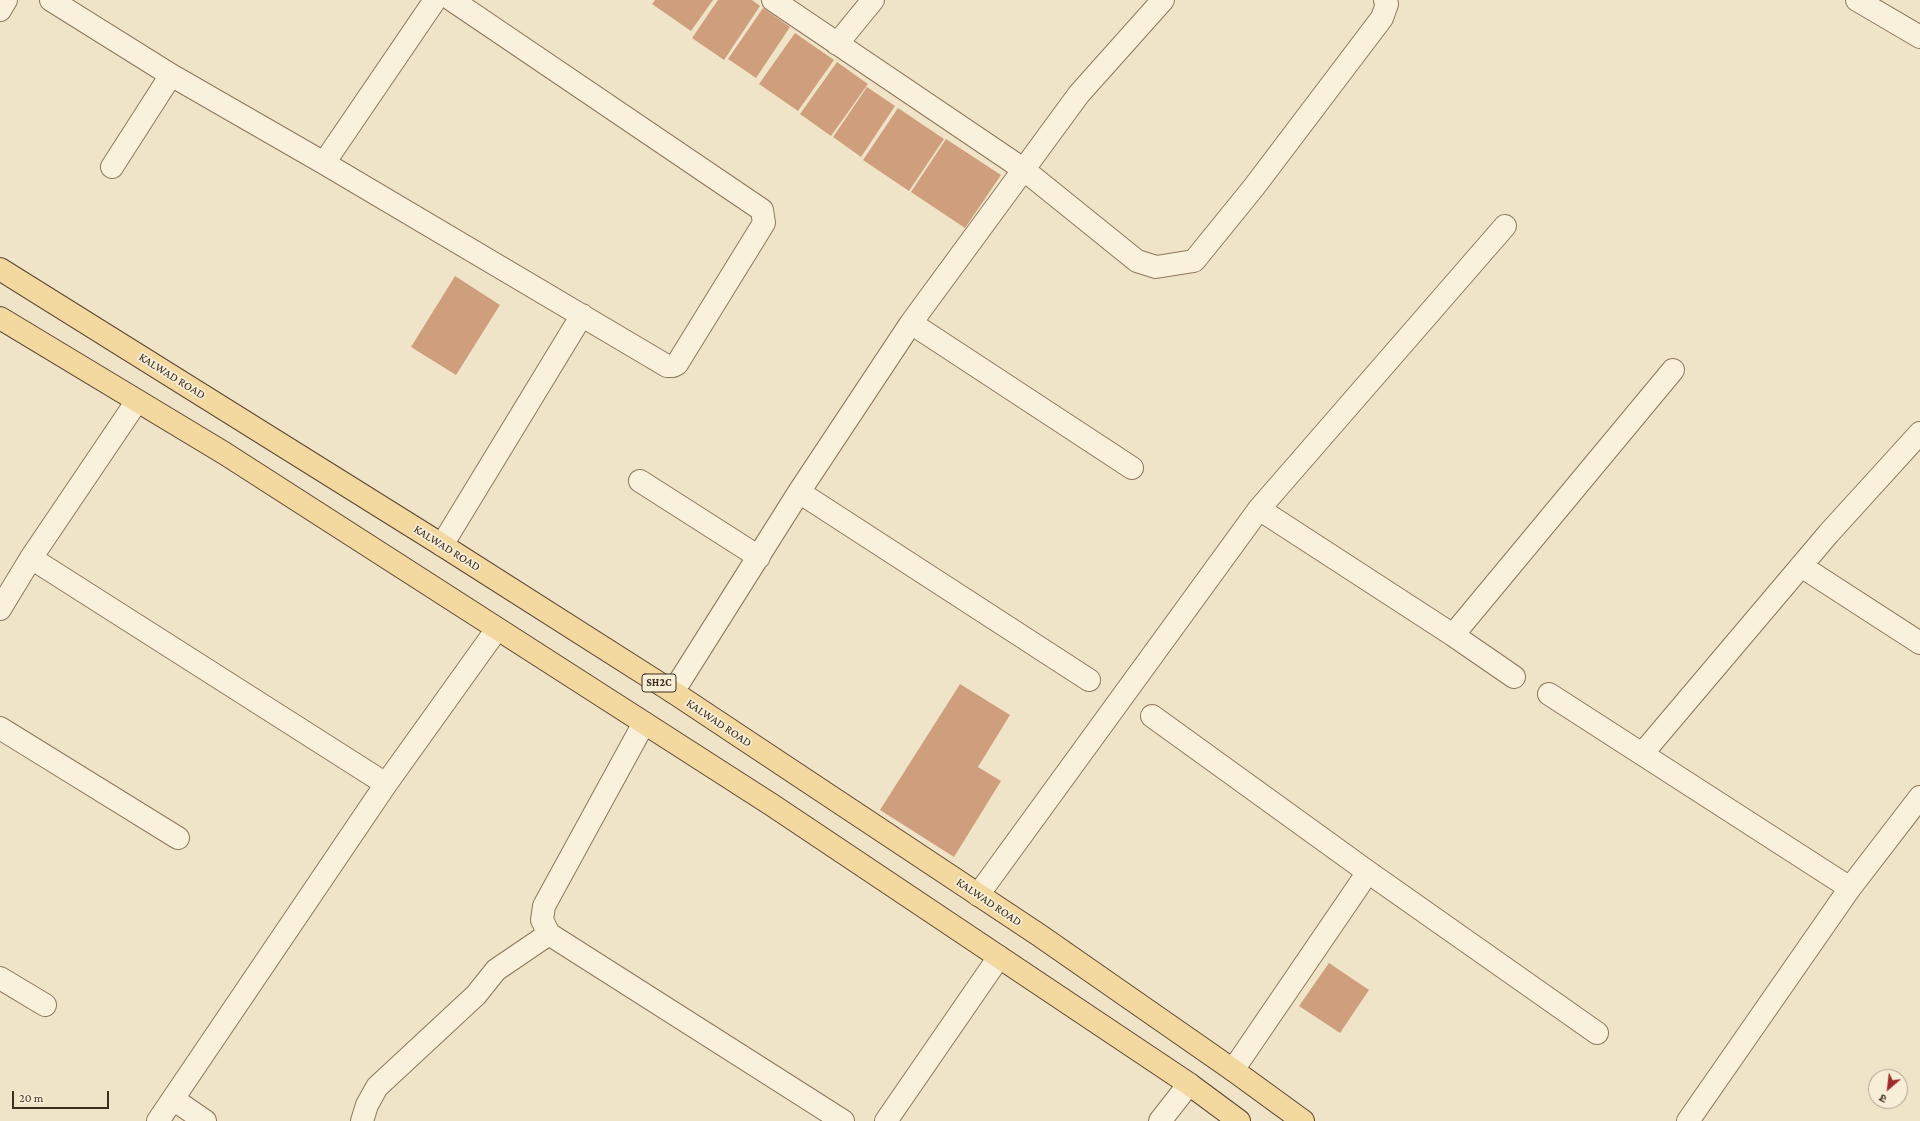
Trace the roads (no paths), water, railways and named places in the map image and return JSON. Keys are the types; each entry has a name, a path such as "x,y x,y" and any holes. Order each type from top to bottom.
{"main road":[{"name":"KALWAD ROAD","path":"0,269 442,545 673,692 978,895 1233,1070 1303,1121"},
{"path":"0,318 224,453 772,805 1189,1084 1239,1121"}],"street":[{"path":"0,10 6,0"},
{"path":"51,0 171,75 324,162 667,366 674,366 677,364 764,223 762,210 452,0"},
{"path":"324,162 435,0"},
{"path":"837,44 873,0"},
{"path":"673,692 799,492 911,323 1079,94 1163,0"},
{"path":"785,4 837,44 1023,169 1137,261 1156,267 1194,261 1254,187 1382,18 1387,4 1385,0"},
{"path":"1857,0 1920,37"},
{"path":"112,168 171,75"},
{"path":"978,895 1259,509 1505,226"},
{"path":"442,545 582,315"},
{"path":"911,323 1132,468"},
{"path":"1453,635 1673,370"},
{"path":"0,609 31,558 137,401"},
{"path":"1642,754 1801,566 1920,433"},
{"path":"640,481 759,557"},
{"path":"799,492 1090,680"},
{"path":"1259,509 1453,635 1514,677"},
{"path":"31,558 386,784"},
{"path":"1801,566 1920,643"},
{"path":"158,1121 386,784 497,629"},
{"path":"1549,694 1850,888"},
{"path":"1152,716 1368,872 1597,1033"},
{"path":"644,723 544,906 542,920 550,934 843,1121"},
{"path":"0,728 178,838"},
{"path":"1688,1121 1850,888 1920,797"},
{"path":"1233,1070 1368,872"},
{"path":"362,1121 367,1105 377,1087 476,995 496,970 550,934"},
{"path":"886,1121 999,957"},
{"path":"0,978 45,1005"},
{"path":"1160,1121 1189,1084"},
{"path":"173,1099 205,1121"}]}
